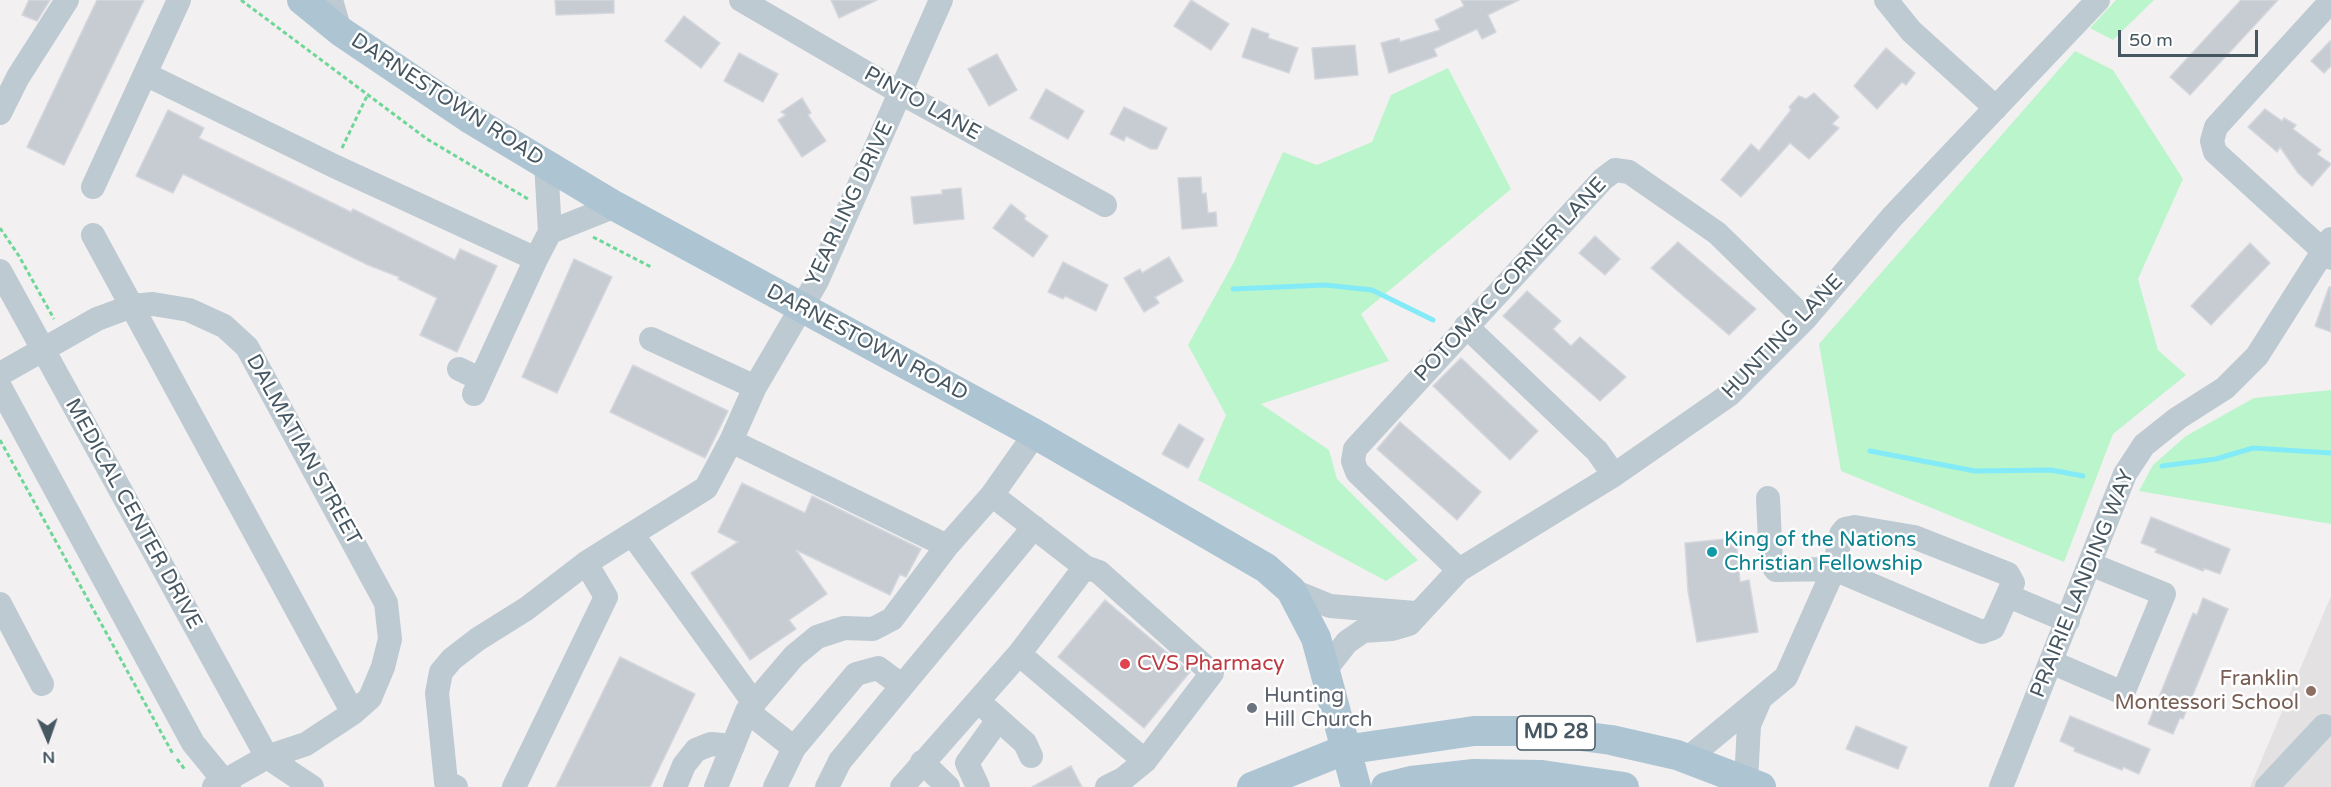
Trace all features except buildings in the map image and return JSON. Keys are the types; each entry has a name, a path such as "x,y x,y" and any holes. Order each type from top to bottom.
{"main road":[{"name":"DARNESTOWN ROAD","path":"302,0 340,31 472,120 615,206 1035,434 1266,568 1291,590 1316,638 1344,750 1356,787"},
{"name":"MD 28","path":"1252,787 1344,750 1474,731 1543,731 1611,740 1686,759 1753,784"},
{"name":"MD 28","path":"1386,787 1411,781 1474,774 1542,775 1623,787"}],"street":[{"path":"0,113 18,77 67,0"},
{"path":"103,181 145,74 179,0"},
{"path":"331,0 340,31"},
{"name":"PINTO LANE","path":"741,0 901,93 1106,205"},
{"name":"YEARLING DRIVE","path":"632,534 706,488 731,441 755,387 817,281 941,0"},
{"path":"1886,0 1911,32 1996,108"},
{"name":"HUNTING LANE","path":"1325,670 1347,642 1363,631 1392,629 1408,624 1459,570 1614,475 1729,395 1805,319 1892,217 2098,0"},
{"path":"2328,250 2215,152 2212,141 2216,127 2331,1"},
{"path":"145,74 334,166 536,259"},
{"path":"471,381 550,232 546,164"},
{"name":"POTOMAC CORNER LANE","path":"1459,570 1357,472 1353,461 1355,449 1466,326 1603,179 1615,170 1629,172 1717,233 1805,319"},
{"path":"550,232 615,206"},
{"path":"93,235 353,713"},
{"name":"PRAIRIE LANDING WAY","path":"2001,787 2125,474 2144,445 2178,418 2225,388 2257,356 2328,250"},
{"name":"MEDICAL CENTER DRIVE","path":"0,271 267,757"},
{"name":"DALMATIAN STREET","path":"0,374 97,319 132,306 153,304 189,310 224,326 247,347 386,603 390,639 383,667 370,698 353,713 306,744 267,757 222,785"},
{"path":"1466,326 1597,452 1614,475"},
{"path":"651,339 755,387"},
{"path":"0,387 194,742 222,785"},
{"path":"716,787 750,707 794,656 817,637 844,628 873,629 892,619 947,546 992,495 1035,434"},
{"path":"731,441 947,546"},
{"path":"992,495 1085,567 1099,572 1212,673 1145,760 1123,779 1107,787"},
{"path":"1686,759 1759,702 1786,677 1834,569 1841,534 1845,529 1855,526 1914,537 2008,574 2013,582 1993,628 1982,632 1834,569 1774,568 1768,498"},
{"path":"827,787 840,761 1034,527"},
{"path":"456,787 446,782 437,693 441,672 452,659 478,639 526,609 586,563 632,534 750,707 794,748"},
{"path":"514,787 606,597 586,563"},
{"path":"2051,662 2123,693 2164,594 2090,564"},
{"path":"902,787 1019,654 1085,567"},
{"path":"1291,590 1330,606 1418,614"},
{"path":"2008,596 2068,621"},
{"path":"0,604 9,645 42,684"},
{"path":"1019,654 1145,760"},
{"path":"776,787 794,748 856,674 878,668 901,685"},
{"path":"977,700 1025,743 1031,756"},
{"path":"1753,784 1749,725 1759,702"},
{"path":"978,787 967,763 998,720"},
{"path":"2267,787 2324,726"},
{"path":"675,787 684,765 696,750 711,744 733,746"},
{"path":"267,757 312,787"},
{"path":"922,762 948,787"}],"path":[{"path":"241,0 427,139 529,200"},
{"path":"334,166 367,96"},
{"path":"0,228 19,256 55,321"},
{"path":"587,233 652,268"},
{"path":"0,440 156,727 186,771"}],"shaded area":[{"name":"Franklin Montessori School","path":"2331,596 2331,787 2250,787"}],"green space":[{"path":"2116,0 2154,0 2113,40 2090,28"},
{"path":"2075,51 2113,70 2183,179 2138,279 2158,350 2186,375 2113,434 2064,562 1841,471 1819,344"},
{"path":"1448,68 1511,189 1361,314 1389,361 1261,404 1329,450 1337,479 1418,560 1386,581 1198,480 1226,415 1188,345 1234,262 1283,152 1317,165 1372,142 1391,95"},
{"path":"2331,390 2331,524 2139,491 2153,465 2186,436 2254,398"}],"waterway":[{"path":"1233,289 1325,285 1372,290 1433,320"},
{"path":"2162,466 2216,459 2253,448 2331,453"},
{"path":"1870,451 1975,471 2051,470 2083,476"}],"place":[{"name":"King of the Nations Christian Fellowship","path":"1712,552"},
{"name":"CVS Pharmacy","path":"1125,664"},
{"name":"Franklin Montessori School","path":"2311,691"},
{"name":"Hunting Hill Church","path":"1252,708"}]}
